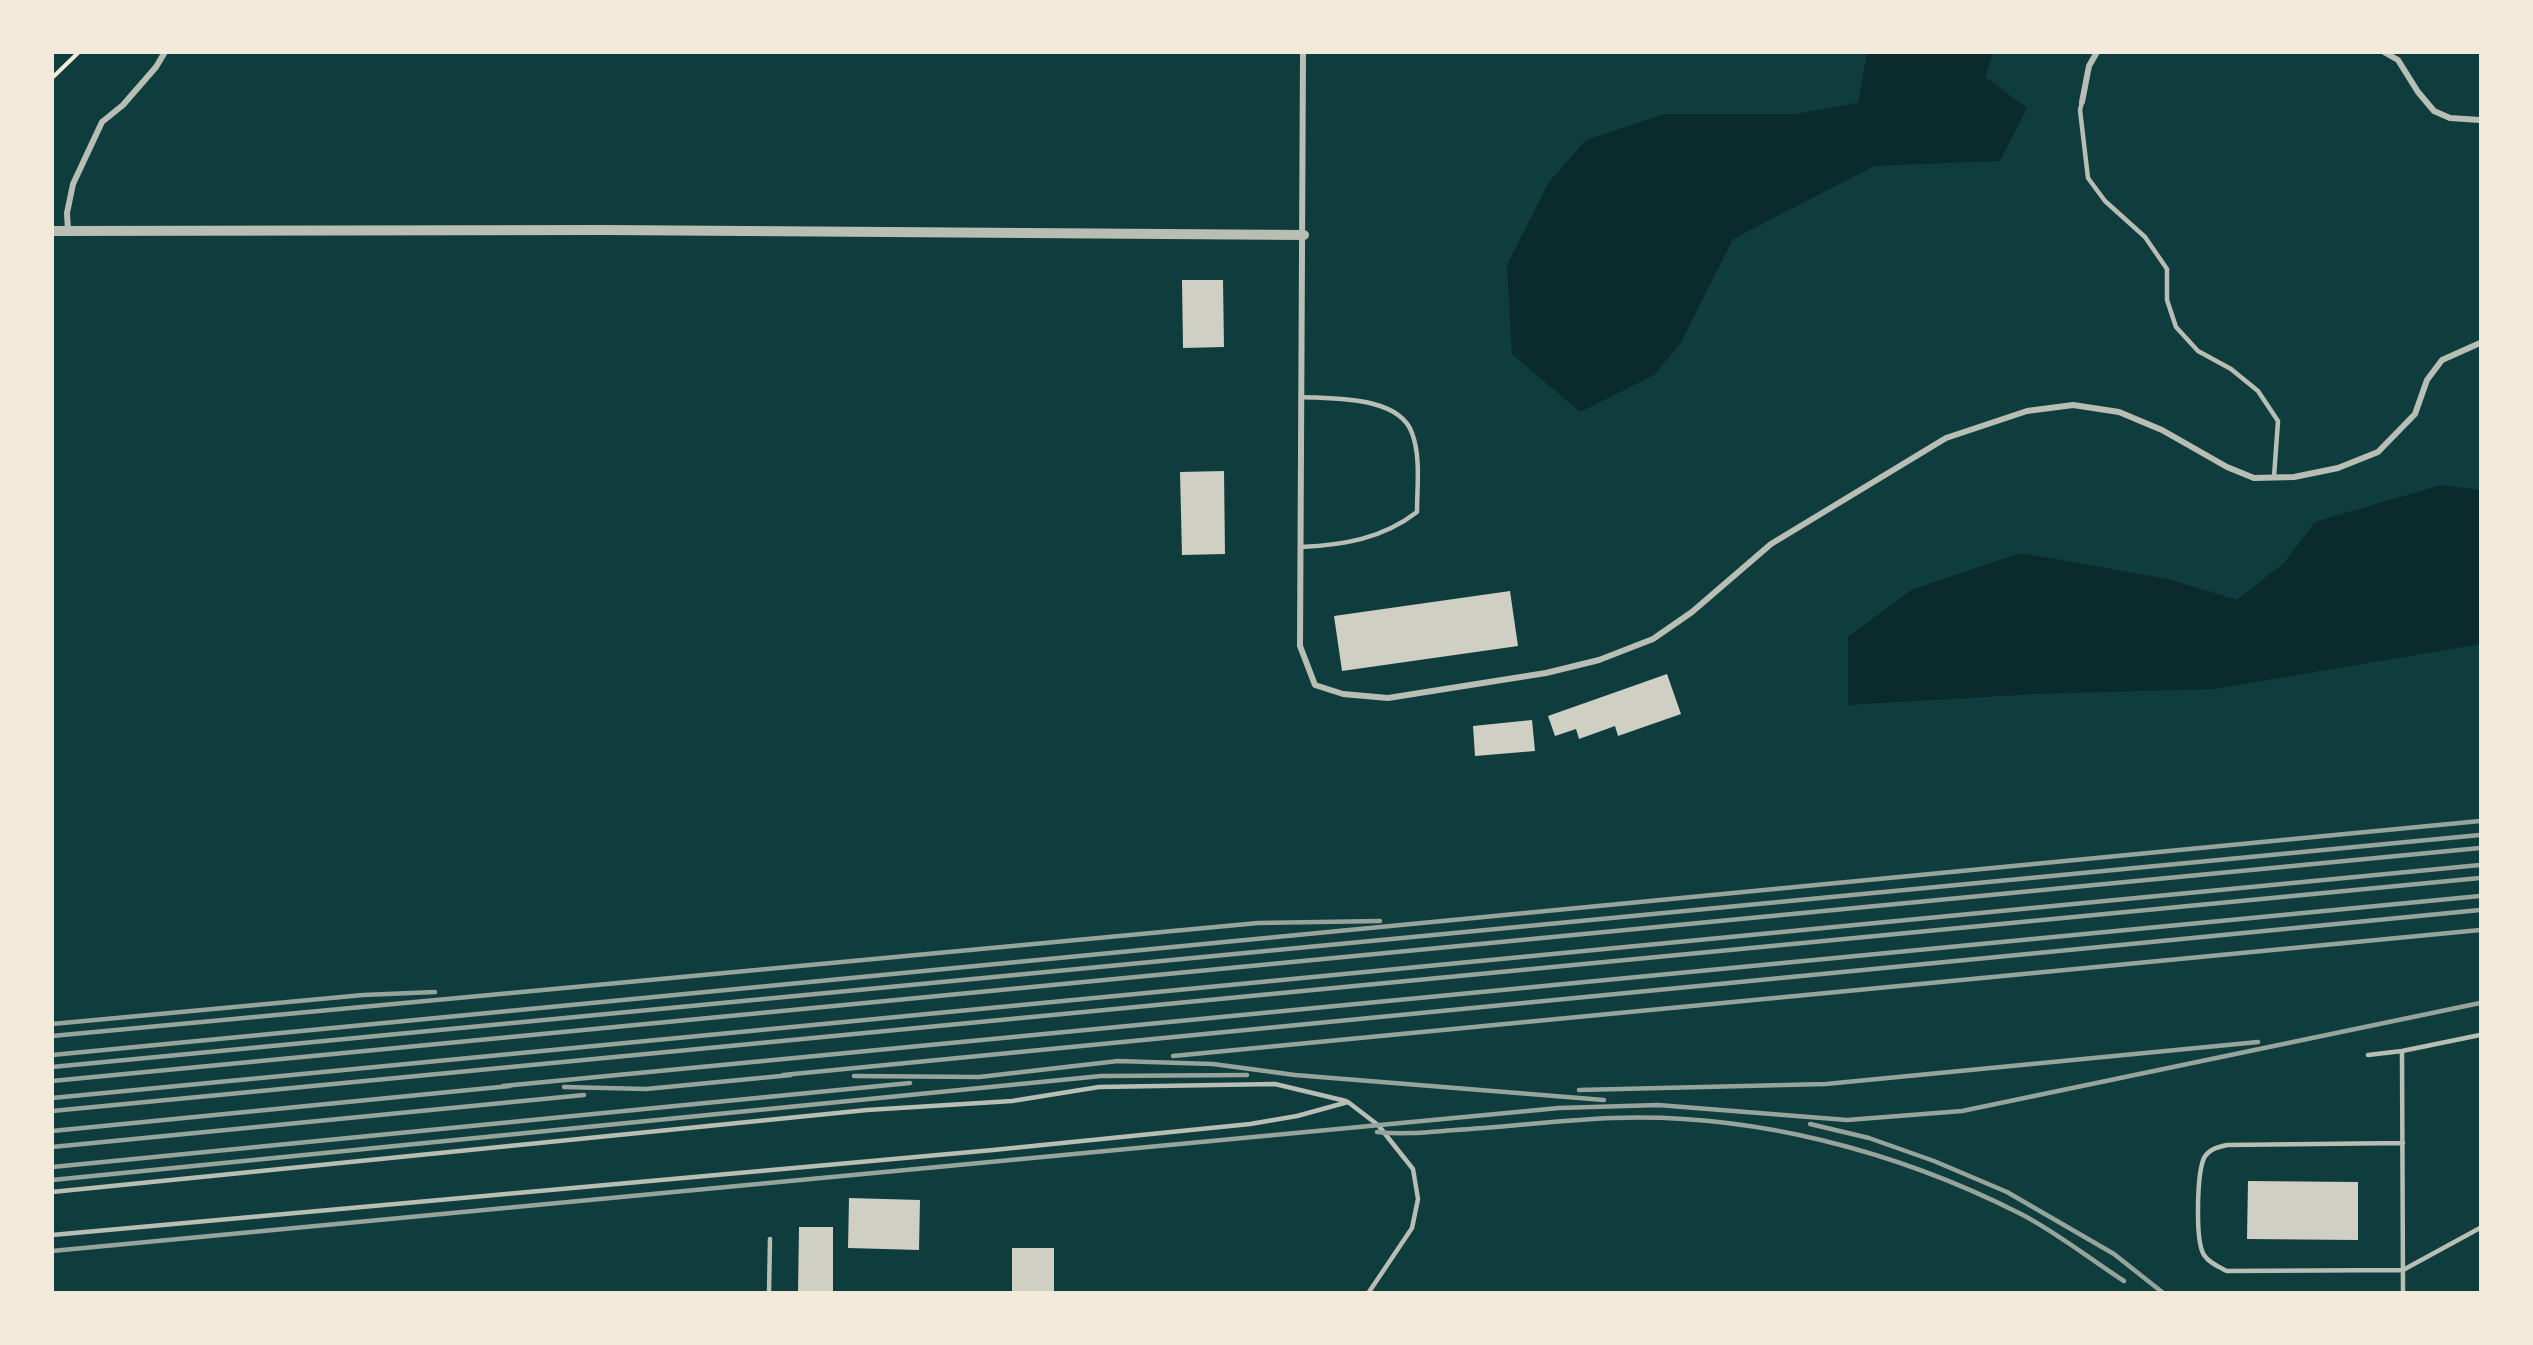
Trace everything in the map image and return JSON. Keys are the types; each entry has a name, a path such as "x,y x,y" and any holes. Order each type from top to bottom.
{"street":[{"path":"68,231 67,213 73,184 98,129 102,122 123,105 156,67 165,52"},
{"path":"1303,52 1304,235 1300,646 1315,685 1343,694 1388,698 1546,673 1599,660 1653,639 1692,612 1772,544 1866,485 1946,438 2027,411 2073,405 2119,412 2162,430 2227,467 2254,478 2294,477 2338,468 2378,452 2415,414 2427,380 2442,360 2481,343"},
{"path":"2082,102 2089,66 2097,52"},
{"path":"2384,52 2398,60 2418,92 2434,111 2450,118 2481,120"},
{"path":"52,231 618,230 1304,235"}],"lane":[{"path":"2082,102 2080,110 2088,178 2105,201 2145,237 2167,268 2167,300 2176,327 2198,351 2231,369 2258,391 2278,421 2274,477"},
{"path":"1301,547 1341,545 1395,527 1417,512 1417,456 1412,431 1400,416 1361,400 1302,397"},
{"path":"2368,1055 2402,1051 2481,1035"},
{"path":"2402,1051 2403,1293"},
{"path":"52,1192 867,1110 1012,1101 1098,1087 1275,1084 1348,1102 1378,1125 1413,1169 1418,1199 1412,1228 1369,1293"},
{"path":"52,1235 993,1150 1250,1124 1297,1116 1348,1102"},
{"path":"2403,1143 2227,1145 2215,1148 2205,1156 2200,1171 2199,1242 2204,1256 2216,1266 2227,1271 2403,1270 2481,1228"},
{"path":"769,1293 770,1239"}],"path":[{"path":"52,78 79,52"}],"water":[{"path":"1867,53 1993,53 1985,77 2027,108 2000,161 1874,166 1733,239 1680,344 1654,375 1580,412 1512,354 1507,265 1549,182 1586,140 1664,114 1796,114 1858,103"},
{"path":"2441,485 2480,490 2480,644 2215,689 2037,694 1848,705 1848,637 1911,590 2021,553 2168,579 2237,600 2284,563 2315,522"}],"building":[{"path":"1182,280 1223,280 1224,347 1183,348"},
{"path":"1224,471 1225,554 1182,555 1180,472"},
{"path":"1510,591 1518,646 1342,671 1334,616"},
{"path":"1667,674 1681,714 1618,736 1615,726 1579,739 1576,729 1555,736 1548,716"},
{"path":"1532,720 1535,751 1475,756 1473,726"},
{"path":"2248,1181 2358,1182 2358,1240 2247,1239"},
{"path":"849,1198 920,1200 919,1250 848,1248"},
{"path":"799,1227 833,1227 833,1292 798,1292"},
{"path":"1012,1248 1054,1248 1054,1292 1012,1292"}],"railway":[{"path":"52,1055 2480,821"},
{"path":"52,1067 2480,835"},
{"path":"52,1081 2480,848"},
{"path":"52,1098 2480,865"},
{"path":"52,1111 2480,878"},
{"path":"503,1086 2480,896"},
{"path":"783,1075 2480,910"},
{"path":"52,1036 1258,923 1380,921"},
{"path":"1173,1056 2480,930"},
{"path":"52,1024 363,995 435,992"},
{"path":"52,1251 1559,1108 1658,1105 1847,1120 1962,1111 2480,1003"},
{"path":"1579,1090 1826,1084 2258,1042"},
{"path":"854,1076 979,1077 1118,1061 1213,1064 1295,1075 1604,1100"},
{"path":"564,1087 646,1089 791,1075"},
{"path":"52,1180 1101,1076 1247,1075"},
{"path":"52,1167 910,1083"},
{"path":"52,1131 510,1086"},
{"path":"52,1147 584,1095"},
{"path":"1377,1132 1426,1132 1613,1118 1666,1118 1718,1122 1823,1140 1925,1172 2021,1214 2060,1237 2124,1281"},
{"path":"1810,1124 1869,1138 1934,1161 2007,1192 2114,1254 2162,1292"}]}
